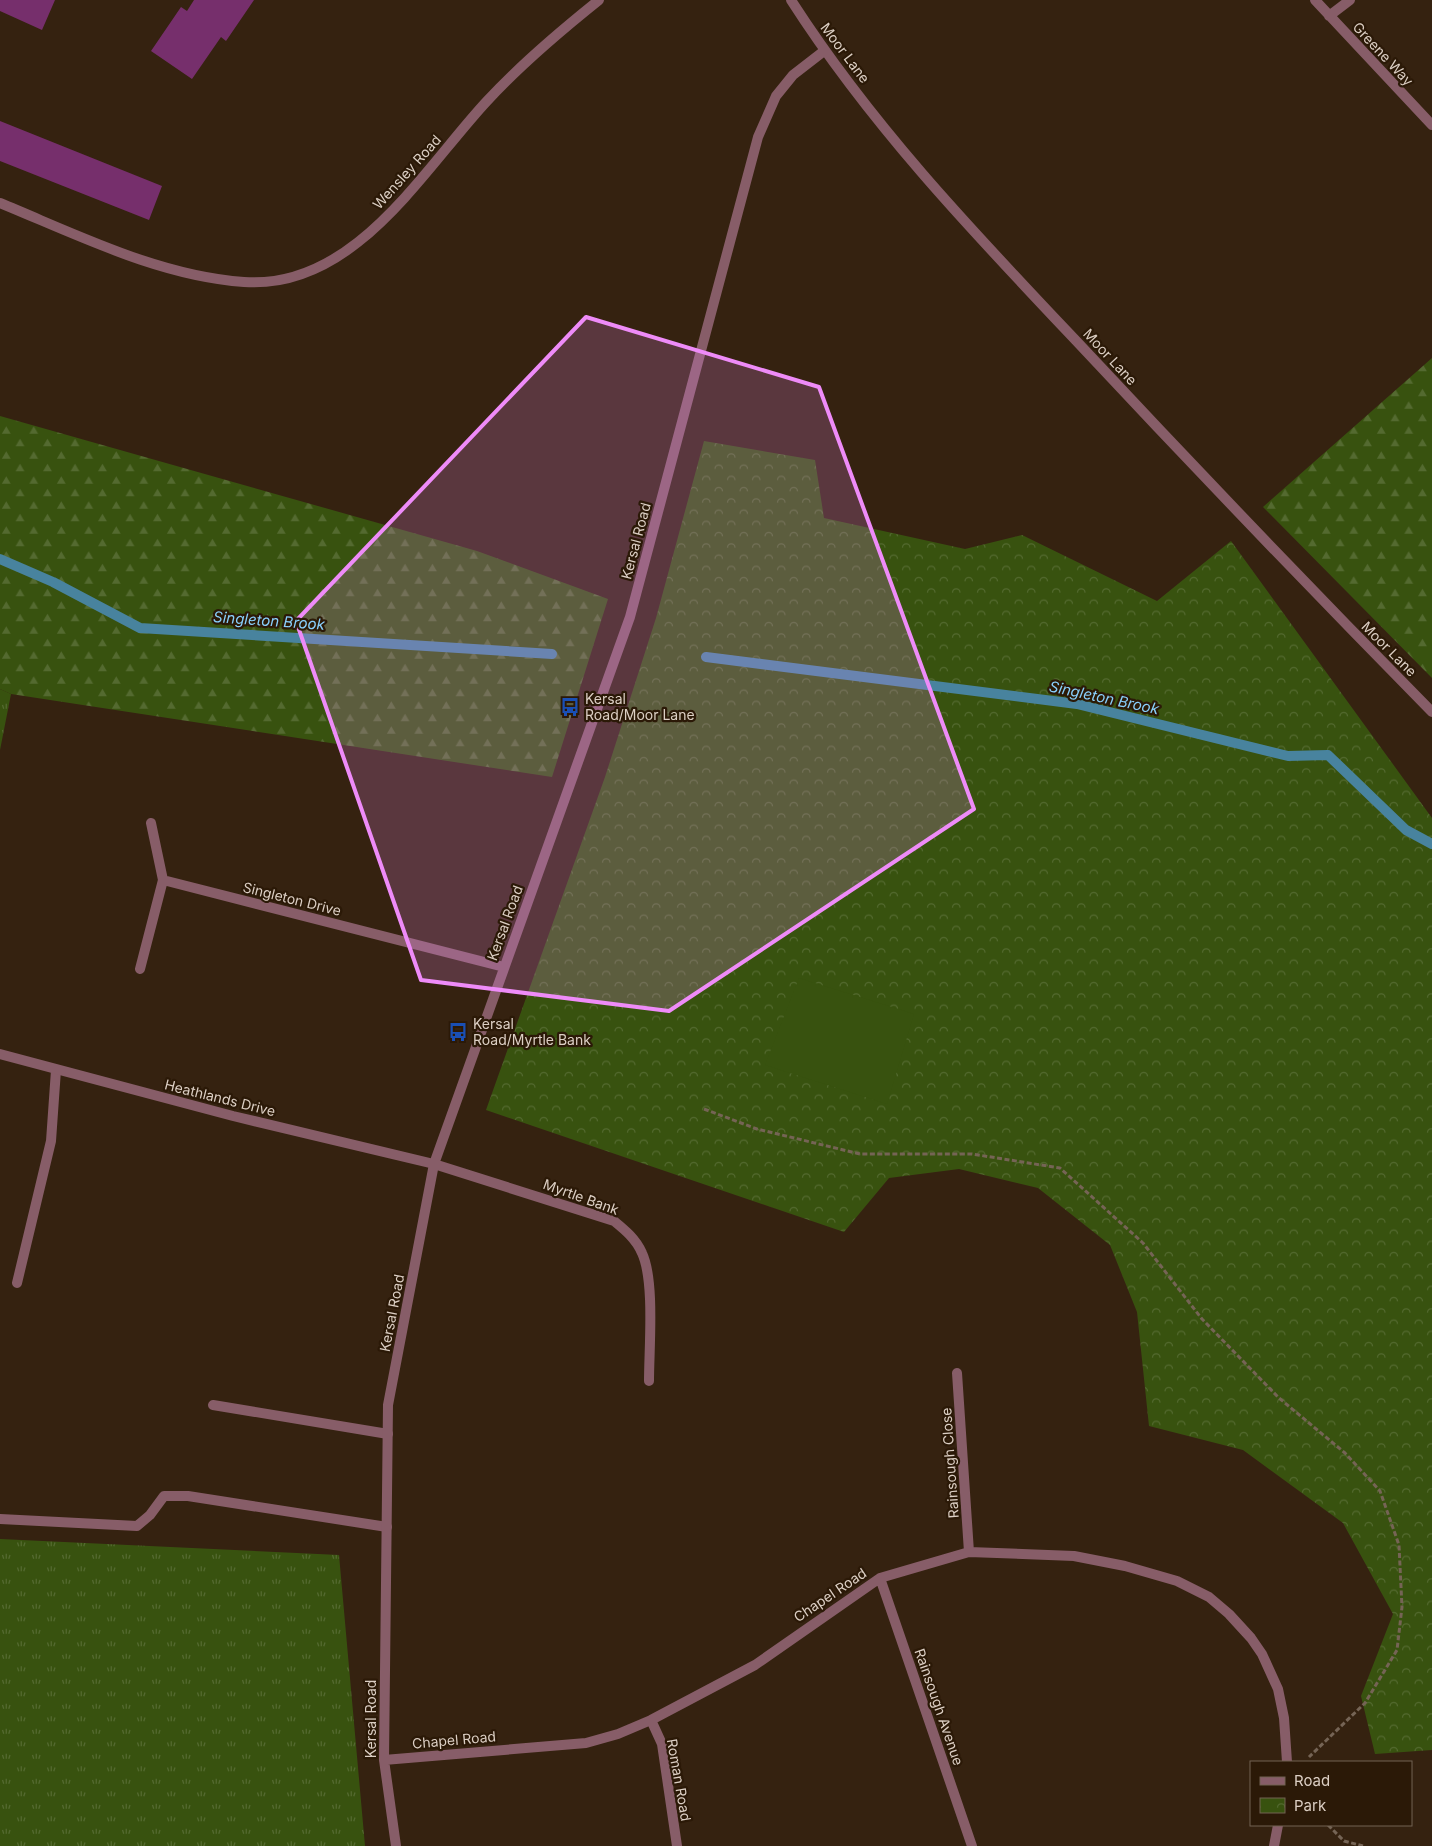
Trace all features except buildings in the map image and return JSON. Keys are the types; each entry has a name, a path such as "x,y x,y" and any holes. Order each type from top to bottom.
{"street":[{"name":"Wensley Road","path":"0,203 102,245 180,271 245,282 280,280 307,271 336,257 364,237 396,209 485,102 526,60 599,0"},
{"name":"Moor Lane","path":"791,0 824,51 943,199 1284,561 1432,712"},
{"name":"Greene Way","path":"1316,0 1432,125"},
{"path":"1329,16 1350,0"},
{"name":"Kersal Road","path":"396,1846 384,1760 388,1405 434,1164 630,617 758,137 776,96 793,76 824,51"},
{"path":"140,969 163,880 151,824"},
{"name":"Singleton Drive","path":"163,880 504,967"},
{"name":"Heathlands Drive","path":"0,1054 233,1116 434,1164"},
{"path":"17,1283 51,1141 56,1070"},
{"name":"Myrtle Bank","path":"434,1164 614,1220 632,1236 643,1254 649,1288 649,1381"},
{"name":"Rainsough Close","path":"957,1373 970,1552"},
{"path":"212,1405 388,1434"},
{"path":"0,1519 138,1526 150,1515 164,1496 188,1496 387,1527"},
{"name":"Chapel Road","path":"384,1760 586,1743 618,1734 651,1720 755,1665 880,1578 970,1552 1074,1556 1125,1566 1177,1581 1209,1598 1229,1614 1251,1638 1262,1654 1278,1690 1285,1726 1287,1761"},
{"name":"Rainsough Avenue","path":"880,1578 972,1846"},
{"name":"Roman Road","path":"651,1720 662,1744 677,1846"},
{"path":"1274,1846 1278,1826"}],"path":[{"path":"704,1109 757,1129 860,1154 972,1154 1060,1168 1143,1243 1202,1320 1279,1398 1345,1453 1380,1491 1399,1545 1402,1607 1397,1650 1365,1703 1305,1761"},
{"path":"1329,1826 1344,1841 1363,1846"}],"highlighted area":[{"path":"586,317 819,387 974,809 669,1011 421,980 296,621"}],"green space":[{"path":"1432,358 1432,678 1263,507"},
{"path":"0,416 477,551 608,599 552,777 11,694 0,689"},
{"path":"704,441 815,460 824,518 965,549 1022,535 1157,601 1231,541 1432,818 1432,1750 1375,1754 1361,1696 1393,1614 1343,1523 1243,1450 1149,1426 1137,1312 1110,1245 1038,1188 959,1169 889,1178 844,1232 486,1110 605,777 656,618"},
{"path":"0,689 11,694 0,750"},
{"path":"799,978 914,1014 887,1104 765,1065"},
{"path":"0,1539 339,1555 365,1846 0,1846"}],"waterway":[{"name":"Singleton Brook","path":"0,559 53,582 140,628 552,654"},
{"name":"Singleton Brook","path":"706,657 1077,704 1288,756 1328,755 1406,830 1432,844"}],"place":[{"name":"Kersal Road/Moor Lane","path":"570,707"},
{"name":"Kersal Road/Myrtle Bank","path":"458,1032"}]}
